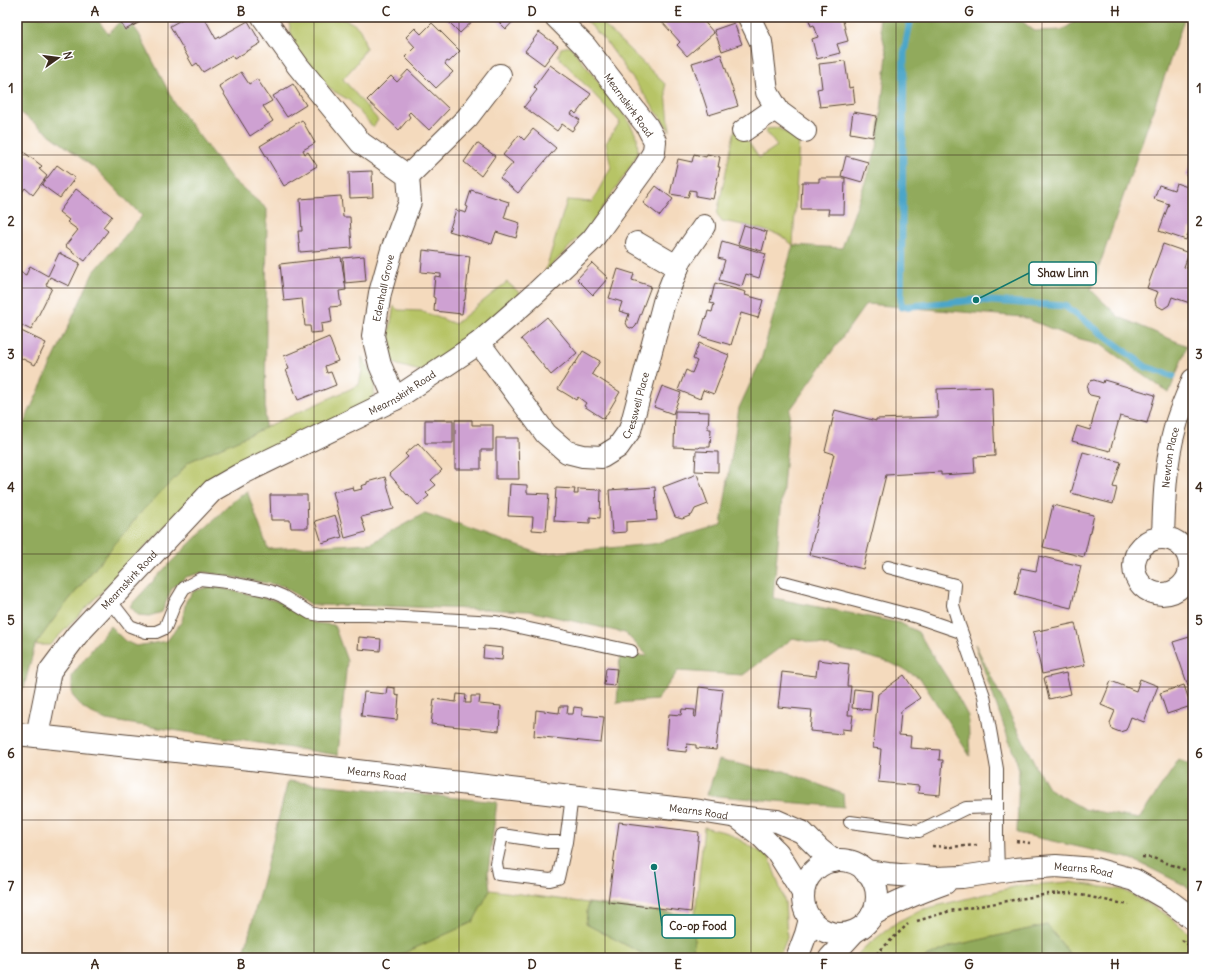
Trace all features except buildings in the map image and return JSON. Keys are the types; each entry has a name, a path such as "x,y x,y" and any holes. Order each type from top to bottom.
{"street":[{"path":"263,17 298,66 361,143 408,176 468,118 500,75"},
{"name":"Mearnskirk Road","path":"27,735 50,671 77,635 213,490 241,474 395,400 479,343 537,292 592,240 643,170 654,152 655,141 647,126 585,46 556,17"},
{"path":"750,17 761,42 767,92 779,112 805,131"},
{"path":"743,131 776,108"},
{"name":"Edenhall Grove","path":"395,400 380,365 373,336 380,293 392,250 410,202 408,176"},
{"name":"Cresswell Place","path":"479,343 546,434 567,452 583,456 602,457 618,447 630,430 664,302 681,259 704,226"},
{"path":"637,243 678,267"},
{"name":"Newton Place","path":"1163,538 1165,496 1170,451 1175,428 1193,380"},
{"path":"1163,538 1172,540 1185,550 1189,559 1190,576 1177,589 1169,593 1160,594 1151,592 1143,586 1137,578 1134,569 1135,560 1139,551 1149,541 1163,538"},
{"name":"Mearns Road","path":"27,735 700,810 737,817 777,821 802,832 834,861"},
{"name":"Mearns Road","path":"737,817 760,835 778,853 803,892"},
{"path":"830,958 854,932 865,925 872,915 876,904 876,892 873,880 866,871 856,864 845,860 834,861 823,865 813,872 806,881 803,892 805,911 818,928 830,933 842,934 854,932"},
{"name":"Mearns Road","path":"866,871 912,877 936,878 962,877 1056,866 1095,869 1134,880 1166,898 1193,919"},
{"name":"Mearns Road","path":"872,915 918,892 962,877"},
{"path":"797,958 810,919"}],"lane":[{"path":"888,567 955,585 953,606 984,696 997,770 998,872"},
{"path":"110,599 130,626 146,632 156,632 165,628 175,603 184,588 200,579 227,582 270,591 282,596 310,613 320,615 368,615 496,622 631,650"},
{"path":"784,582 917,617 961,632"},
{"path":"566,842 548,842 502,835 496,863 498,874 550,880 558,878 566,842 572,796"},
{"path":"850,822 919,831 966,808 997,807"}],"path":[{"path":"872,958 910,923 950,911 1049,894 1071,893 1133,906"},
{"path":"1177,937 1193,949"}],"green space":[{"path":"316,16 337,18 354,24 360,30 366,48 356,64 343,79 378,120 373,127 349,100 330,89 293,44 288,17"},
{"path":"17,17 96,17 108,34 124,17 127,17 139,34 175,104 232,179 267,209 265,428 188,462 179,474 142,511 59,612 35,645 24,687 17,695 17,438 93,273 142,216 97,170 17,110"},
{"path":"583,17 593,17 603,24 665,84 670,131 608,44"},
{"path":"878,17 1017,17 1034,31 1063,30 1081,17 1185,17 1091,290 1119,317 1187,346 1169,393 1100,344 1069,336 1023,317 866,304 790,410 773,598 900,623 918,632 949,681 968,716 970,756 920,678 891,663 793,638 743,675 678,671 657,700 617,703 620,655 648,656 625,633 529,611 312,605 283,586 204,572 186,577 172,588 162,612 149,616 138,615 130,606 166,567 232,502 247,491 268,549 371,543 425,513 541,554 653,544 721,525 739,408 761,360 793,245 842,248 877,148 887,55"},
{"path":"570,46 627,118 637,137 638,153 629,169 590,226 545,272 567,200 592,202 611,167 606,143 620,122 558,56 561,48"},
{"path":"778,128 799,140 793,245 780,235 744,225 722,221 717,214 735,129 749,143 759,158 777,146 766,132 766,129"},
{"path":"507,282 521,294 472,336 420,371 398,365 388,359 389,333 394,306 398,310 421,311 455,324"},
{"path":"362,357 375,381 374,394 366,408 217,473 50,645 35,645 59,612 142,511 179,474 188,462 359,385 362,371"},
{"path":"212,586 282,602 314,623 334,625 347,661 338,755 106,720 84,709 72,695 72,675 110,626 125,641 136,646 167,641 182,621 186,601 194,591"},
{"path":"975,644 1036,767 1049,789 1084,809 1139,819 1179,760 1193,768 1193,893 1184,885 1132,859 1017,833 1019,769"},
{"path":"719,759 765,771 784,771 843,794 844,807 707,795"},
{"path":"288,781 497,802 488,872 490,890 473,922 393,958 243,958"},
{"path":"704,827 728,833 769,857 785,902 787,938 779,958 693,958 695,916"},
{"path":"1069,882 1123,890 1164,913 1193,936 1193,958 1073,958 1047,925 952,946 924,958 854,958 865,947 897,922 920,910 1018,886"},
{"path":"490,890 588,903 586,924 647,956 647,958 393,958 473,922"},
{"path":"588,903 695,916 693,958 647,958 647,956 586,924"},
{"path":"1047,925 1073,958 924,958 952,946"}],"waterway":[{"path":"911,17 904,53 901,307 976,300 1065,306 1146,367 1173,376"}],"place":[{"name":"Shaw Linn","path":"976,300"},
{"name":"Co-op Food","path":"654,867"}]}
